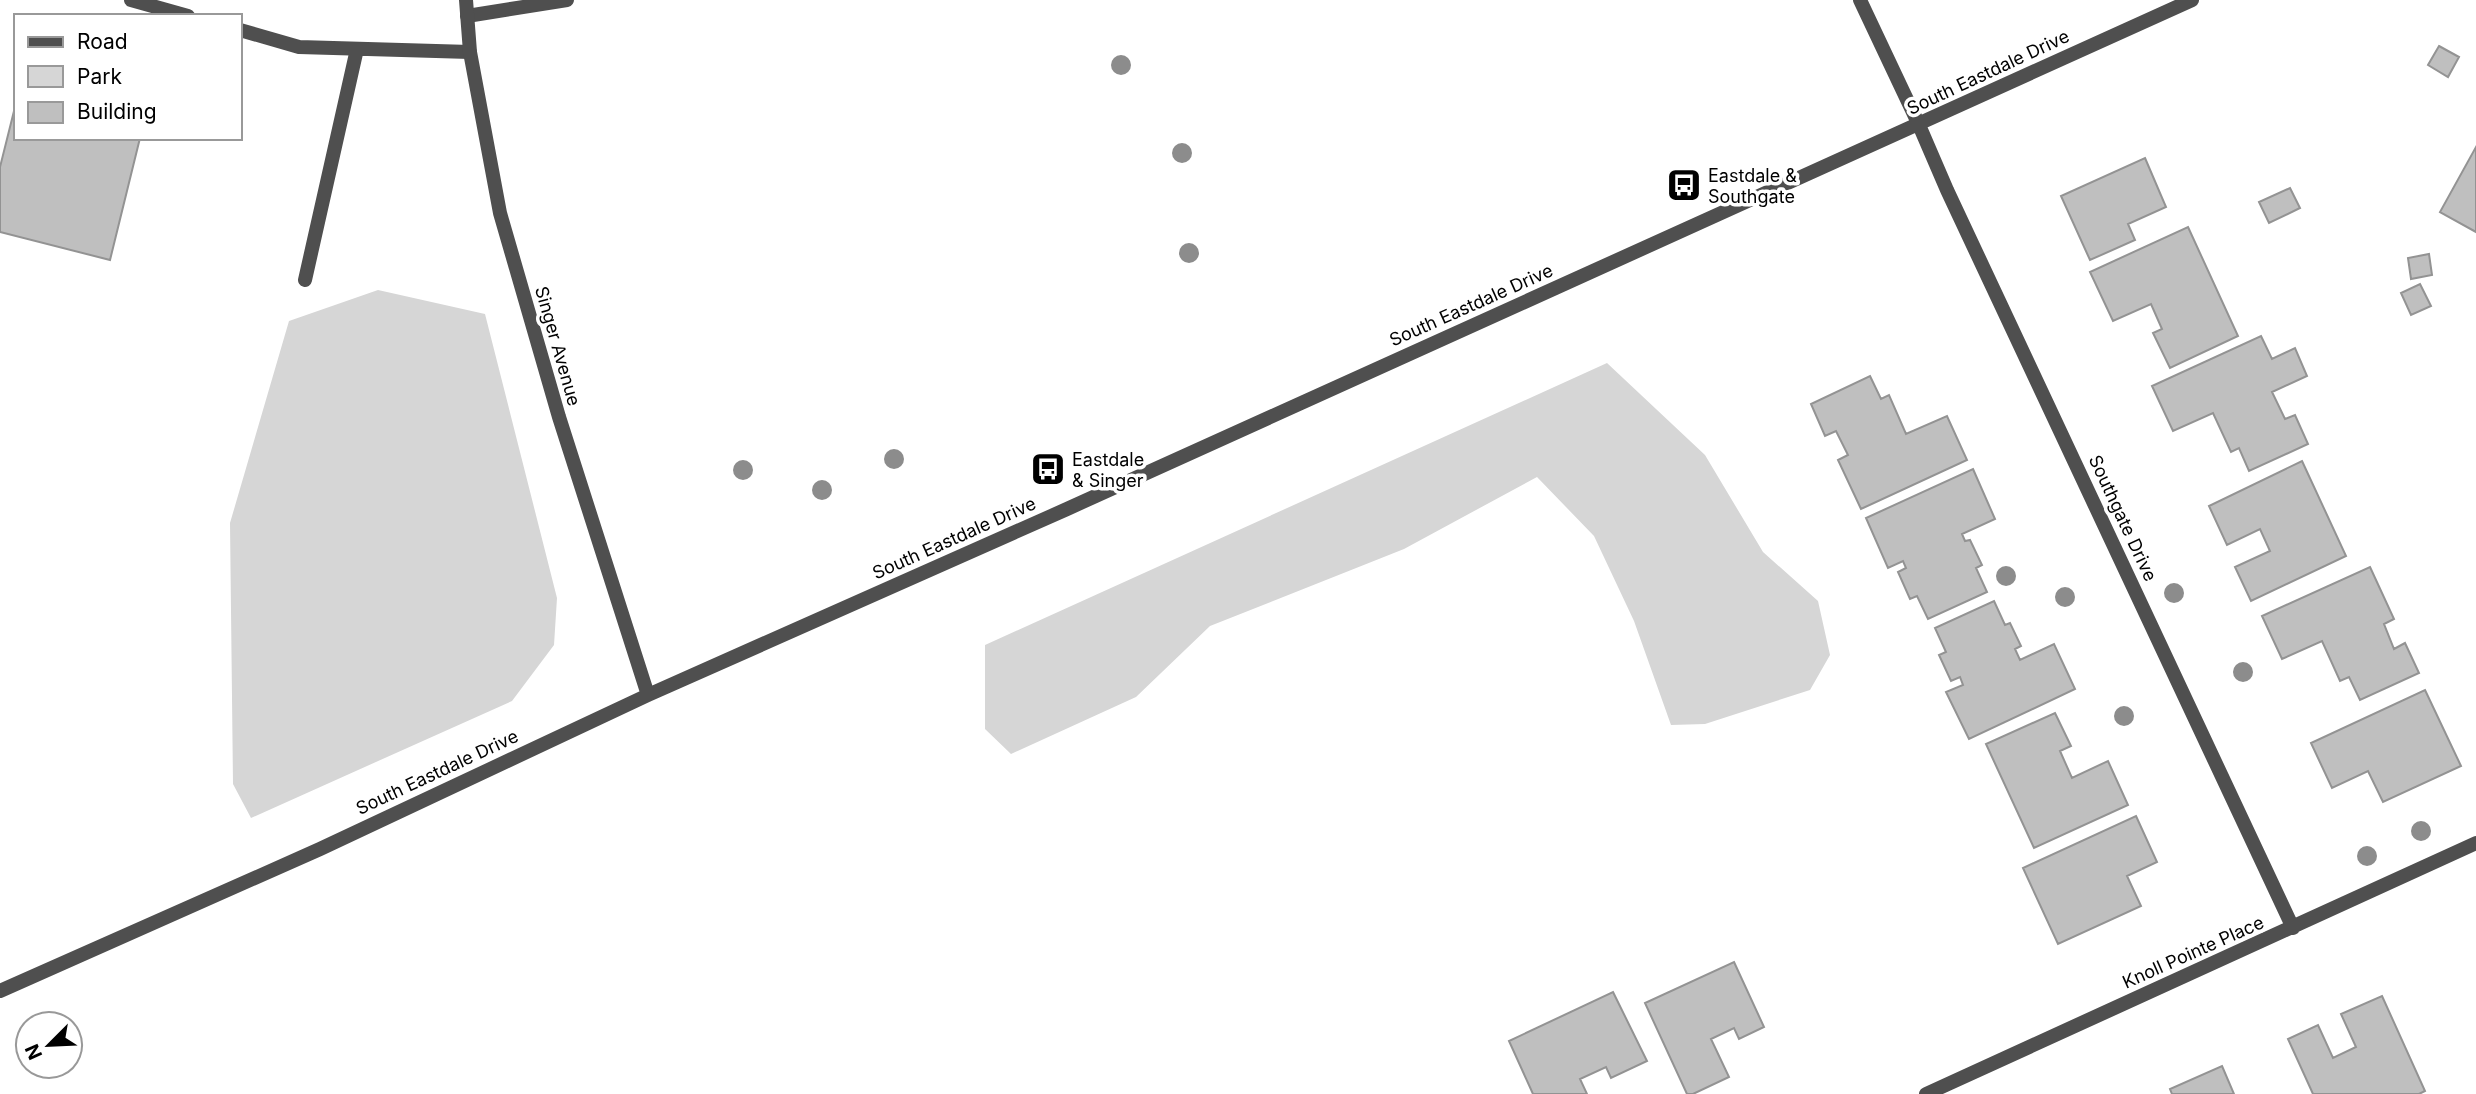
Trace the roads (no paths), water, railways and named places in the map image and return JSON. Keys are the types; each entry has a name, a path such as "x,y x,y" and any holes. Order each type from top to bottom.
{"street":[{"path":"131,0 181,14"},
{"name":"Singer Avenue","path":"466,0 470,52 500,213 559,417 648,695"},
{"path":"467,16 567,0"},
{"name":"Southgate Drive","path":"1860,0 2293,928"},
{"name":"South Eastdale Drive","path":"0,991 320,849 648,695 1067,509 2192,0"},
{"path":"242,31 299,47 470,52"},
{"path":"305,280 357,49"},
{"name":"Knoll Pointe Place","path":"1926,1094 2476,843"}],"place":[{"name":"Eastdale & Southgate","path":"1684,185"},
{"name":"Eastdale & Singer","path":"1048,469"}]}
